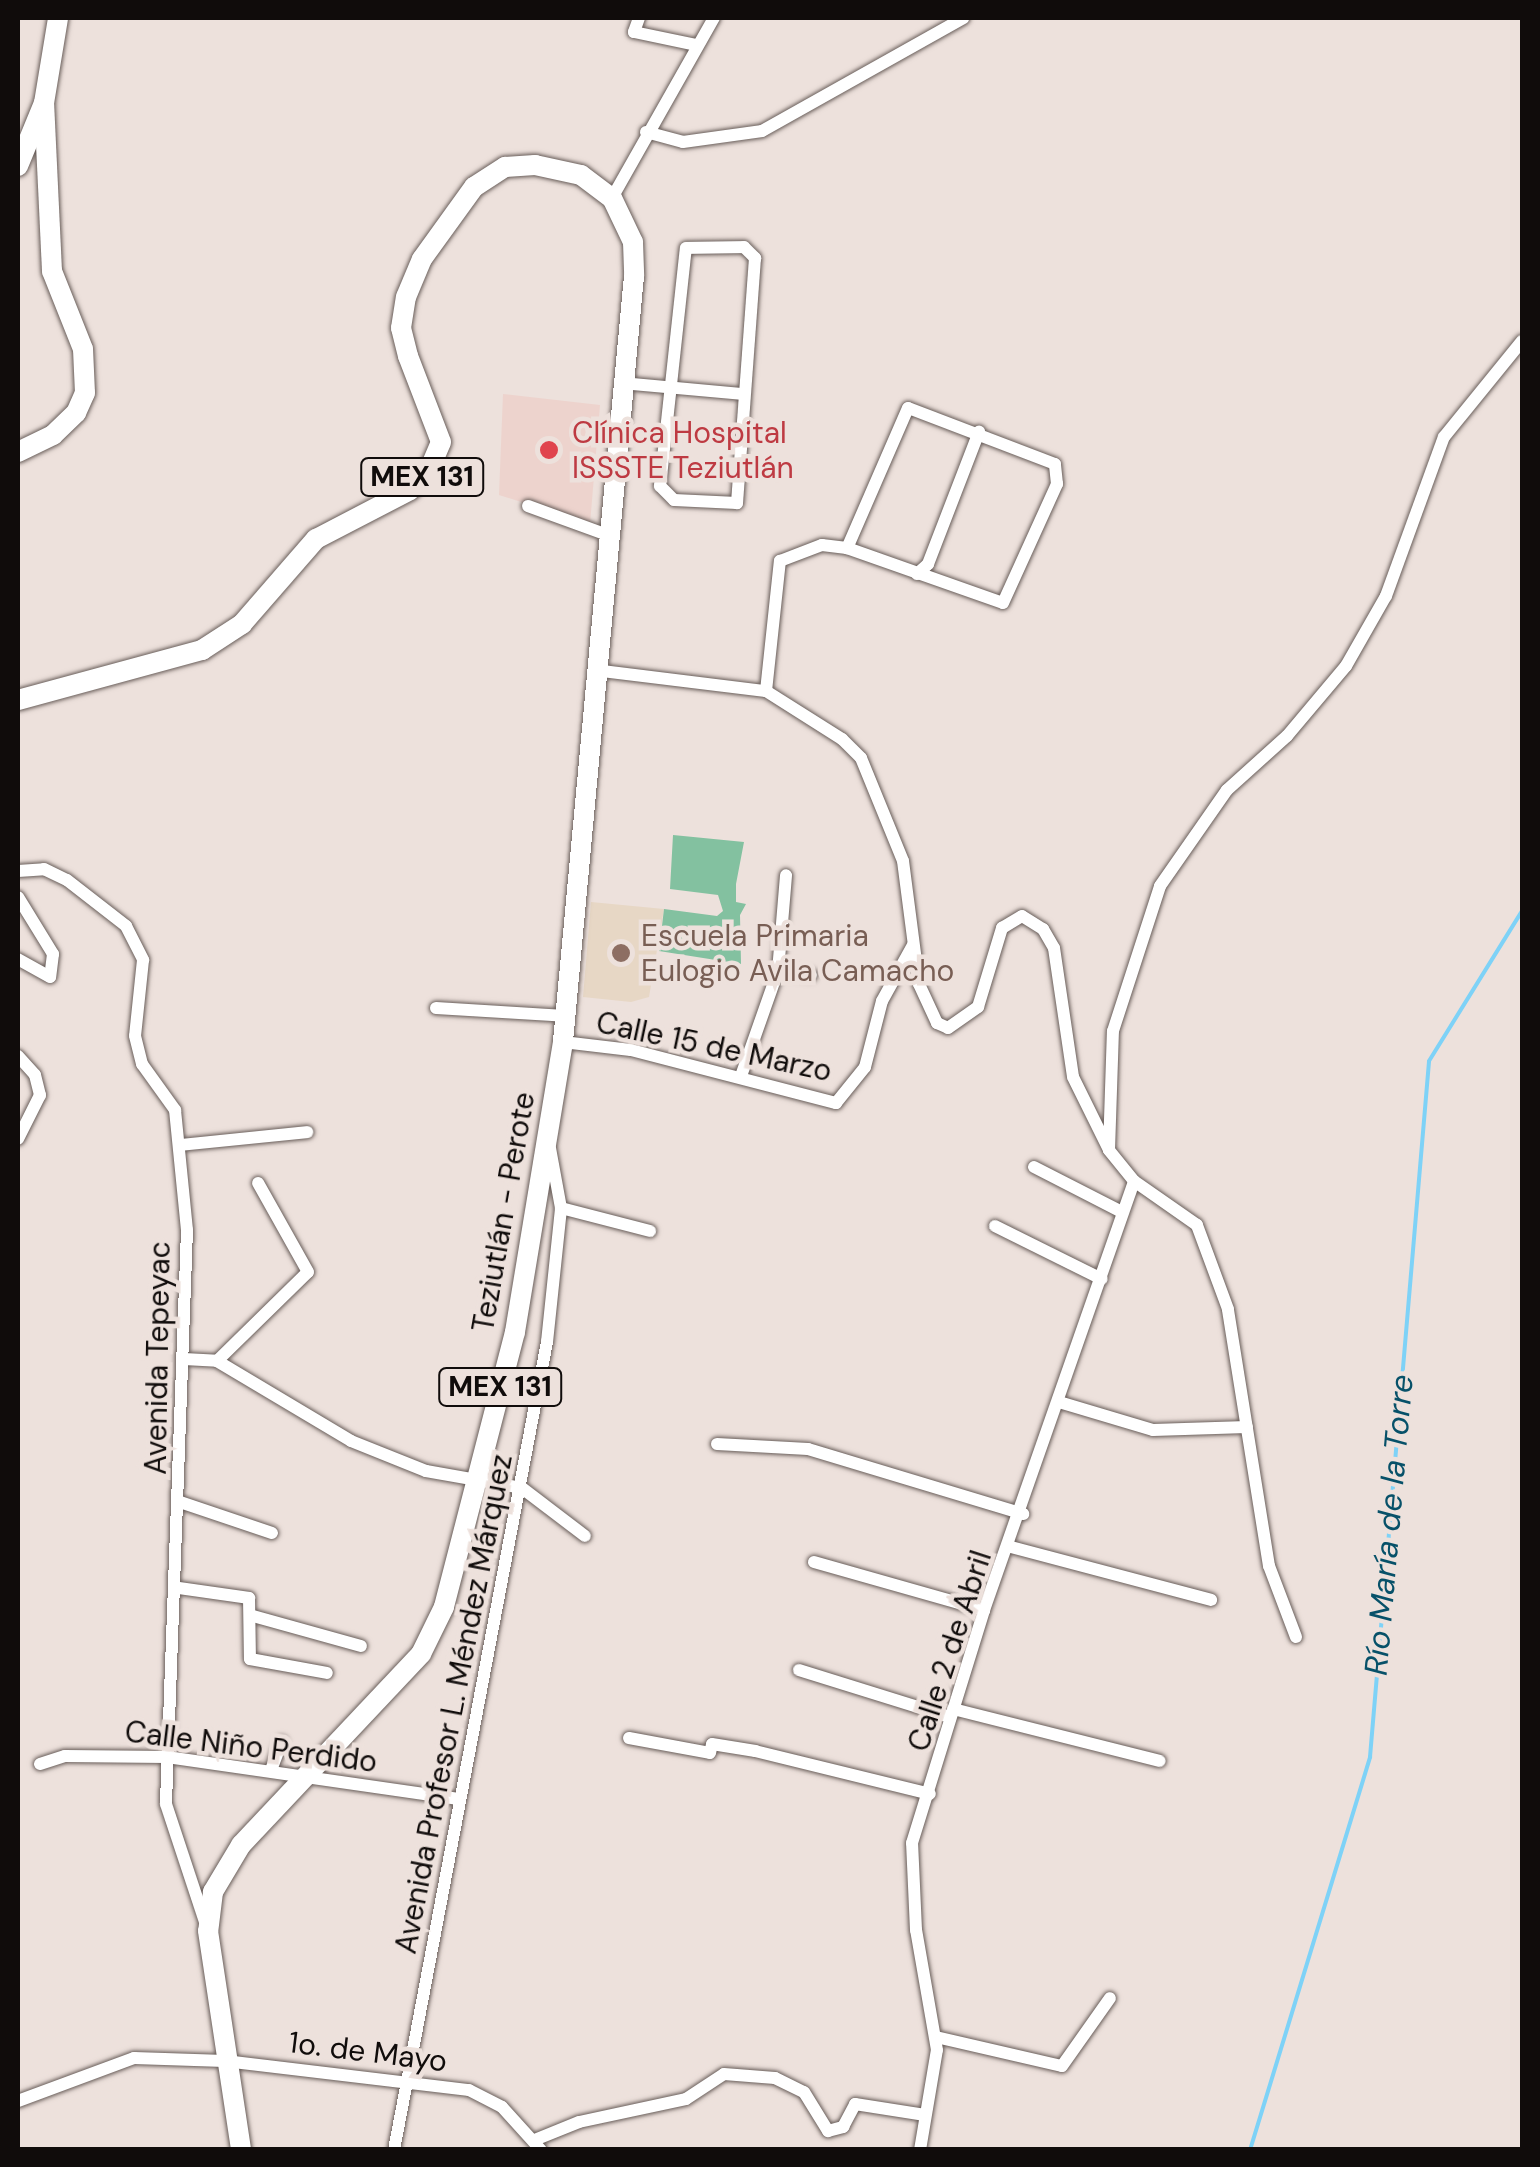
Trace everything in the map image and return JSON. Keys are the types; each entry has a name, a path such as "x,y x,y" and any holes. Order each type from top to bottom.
{"main road":[{"path":"18,452 52,435 76,413 85,393 83,349 50,257 44,102 58,18"},
{"path":"18,166 44,102"},
{"name":"MEX 131","path":"18,700 202,650 242,624 316,538 410,490 430,468 441,442 408,356 402,328 406,297 422,258 474,188 505,167 535,165 581,175 612,198"},
{"name":"Teziutlán - Perote","path":"241,2150 208,1930 221,1873 421,1654 444,1607 516,1332 550,1148 563,1042 633,242 612,198"}],"street":[{"path":"639,18 634,32 696,45"},
{"path":"612,198 714,18"},
{"path":"646,132 683,142 762,131 963,18"},
{"path":"686,248 751,250 737,502 664,496 670,390 686,248"},
{"path":"1110,1150 1114,1031 1160,886 1228,790 1287,736 1346,666 1386,596 1444,437 1522,340"},
{"path":"619,383 744,394"},
{"path":"766,691 780,561 822,545 847,548 994,604 1009,598 1057,484 1055,464 908,408 847,548"},
{"path":"917,574 928,564 979,432"},
{"path":"528,506 606,534"},
{"path":"594,670 766,691 861,758 903,861 920,984 937,1022 948,1028 978,1008 1002,928 1022,916 1043,929 1054,948 1073,1077 1110,1150 1134,1181 1197,1225 1228,1309 1269,1566 1296,1637"},
{"name":"Avenida Tepeyac","path":"18,871 44,869 67,880 126,926 143,960 135,1036 142,1064 174,1110 180,1145 184,1359 179,1588 166,1804 208,1930"},
{"path":"741,1076 778,971 786,875"},
{"path":"18,897 54,954 50,977 18,958"},
{"name":"Calle 15 de Marzo","path":"563,1042 631,1050 836,1103 865,1067 882,1001 913,945"},
{"path":"778,971 810,975"},
{"path":"436,1008 565,1016"},
{"path":"18,1056 36,1075 40,1095 18,1139"},
{"path":"180,1145 307,1132"},
{"name":"Avenida Profesor L. Méndez Márquez","path":"394,2150 457,1800 522,1488 561,1208 550,1148"},
{"path":"1034,1167 1122,1212"},
{"name":"Calle 2 de Abril","path":"920,2150 936,2037 911,1873 912,1843 984,1610 1023,1514 1134,1181"},
{"path":"218,1361 308,1272 258,1183"},
{"path":"561,1208 650,1232"},
{"path":"996,1226 1102,1279"},
{"path":"184,1359 218,1361 351,1440 426,1471 522,1488 585,1536"},
{"path":"1059,1402 1153,1430 1247,1427"},
{"path":"717,1444 808,1449 1023,1514"},
{"path":"180,1502 272,1534"},
{"path":"1011,1547 1211,1600"},
{"path":"814,1562 984,1610"},
{"path":"179,1588 249,1598 253,1616 250,1659 327,1673"},
{"path":"253,1616 360,1646"},
{"path":"799,1670 952,1713 1160,1761"},
{"path":"630,1738 710,1753 712,1744 755,1751 930,1794"},
{"path":"270,1770 282,1742"},
{"name":"Calle Niño Perdido","path":"40,1764 65,1756 167,1757 309,1775 457,1800"},
{"path":"936,2037 1062,2066 1110,1998"},
{"name":"1o. de Mayo","path":"18,2101 134,2058 225,2062 408,2079 469,2090 502,2107 539,2144"},
{"path":"539,2144 579,2122 686,2099 724,2074 775,2078 804,2092 828,2131 844,2128 855,2104 926,2115"}],"shaded area":[{"name":"Clínica Hospital ISSSTE Teziutlán","path":"503,394 600,405 590,524 499,495"},
{"name":"Escuela Primaria Eulogio Avila Camacho","path":"591,902 664,909 649,997 631,1002 583,997"}],"green space":[{"path":"673,835 744,842 736,884 736,902 746,904 740,915 741,964 659,951 664,909 717,916 723,911 718,895 670,889"}],"waterway":[{"name":"Río María de la Torre","path":"1250,2150 1370,1757 1429,1061 1522,911"}],"place":[{"name":"Clínica Hospital ISSSTE Teziutlán","path":"549,450"},
{"name":"Escuela Primaria Eulogio Avila Camacho","path":"621,953"}]}
